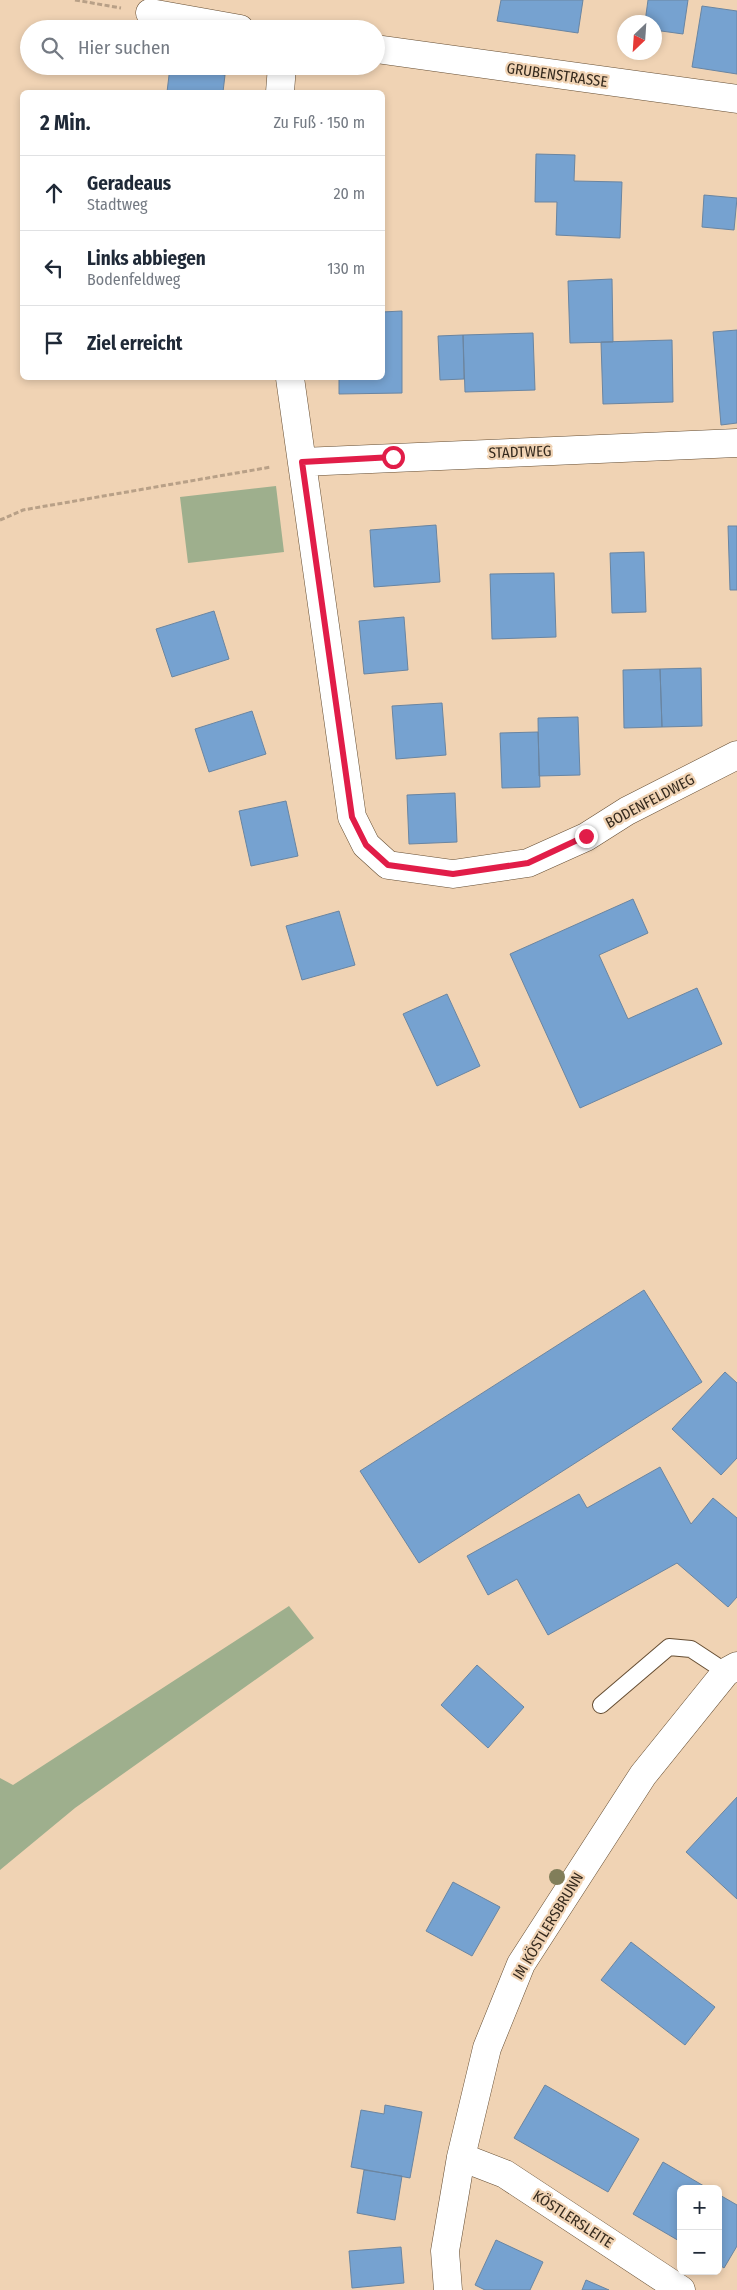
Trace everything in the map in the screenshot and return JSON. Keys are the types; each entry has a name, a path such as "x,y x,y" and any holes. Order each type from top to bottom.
{"street":[{"path":"150,13 189,20"},
{"name":"GRUBENSTRASSE","path":"385,50 737,99"},
{"path":"280,90 281,75"},
{"path":"290,380 302,462"},
{"name":"STADTWEG","path":"302,462 737,443"},
{"name":"BODENFELDWEG","path":"302,462 352,817 366,845 388,865 453,874 528,863 586,836 627,811 737,755"},
{"name":"IM KÖSTLERSBRUNN","path":"448,2290 445,2251 461,2157 487,2048 521,1964 643,1775 732,1669"},
{"name":"KÖSTLERSLEITE","path":"461,2157 505,2174 681,2290"}],"lane":[{"path":"601,1705 669,1647 691,1648 732,1669"}],"path":[{"path":"75,0 150,13"},
{"path":"0,520 33,509 302,462"}],"green space":[{"path":"276,486 284,552 188,563 180,497"},
{"path":"289,1606 314,1638 75,1808 0,1870 0,1778 13,1785"}],"building":[{"path":"501,0 583,0 578,33 497,21"},
{"path":"648,0 688,0 683,34 662,31 662,15 646,15"},
{"path":"702,6 737,11 737,74 692,67"},
{"path":"169,75 225,75 223,90 167,90"},
{"path":"536,154 575,155 574,181 622,182 620,238 556,235 557,202 535,202"},
{"path":"704,195 737,198 734,230 702,227"},
{"path":"612,279 613,342 570,343 568,281"},
{"path":"402,311 402,393 339,394 339,380 385,380 385,312"},
{"path":"737,330 737,423 721,425 713,332"},
{"path":"533,333 535,390 465,392 463,335"},
{"path":"463,335 464,379 440,380 438,336"},
{"path":"672,340 673,402 603,404 601,342"},
{"path":"436,525 440,582 374,587 370,530"},
{"path":"728,526 737,526 737,590 730,590"},
{"path":"644,552 646,612 612,613 610,553"},
{"path":"554,573 556,637 492,639 490,574"},
{"path":"214,611 229,659 172,677 156,629"},
{"path":"404,617 408,670 364,674 359,621"},
{"path":"701,668 702,726 662,727 660,669"},
{"path":"660,669 662,727 624,728 623,670"},
{"path":"442,703 446,755 396,759 392,706"},
{"path":"252,711 266,754 209,772 195,729"},
{"path":"578,717 580,775 539,776 538,718"},
{"path":"538,732 540,787 502,788 500,733"},
{"path":"455,793 457,842 409,844 407,795"},
{"path":"286,801 298,856 251,866 239,811"},
{"path":"633,899 648,933 599,955 628,1019 697,988 722,1044 580,1108 510,954"},
{"path":"339,911 355,965 302,980 286,926"},
{"path":"447,994 480,1066 437,1086 403,1014"},
{"path":"644,1290 702,1382 419,1563 360,1471"},
{"path":"725,1372 737,1383 737,1458 721,1475 672,1429"},
{"path":"660,1467 691,1524 713,1498 737,1518 737,1597 728,1607 677,1563 548,1635 517,1579 488,1595 467,1556 579,1494 587,1508"},
{"path":"477,1665 524,1707 488,1748 441,1705"},
{"path":"737,1797 737,1899 686,1852"},
{"path":"453,1882 500,1907 472,1956 426,1931"},
{"path":"631,1942 715,2007 685,2045 601,1980"},
{"path":"545,2085 639,2139 608,2192 514,2138"},
{"path":"385,2105 422,2112 410,2178 351,2167 361,2110 384,2114"},
{"path":"663,2162 702,2185 677,2185 677,2240 633,2214"},
{"path":"364,2170 402,2176 395,2220 357,2213"},
{"path":"722,2196 737,2205 737,2246 724,2268 722,2267"},
{"path":"496,2240 543,2262 530,2290 485,2290 475,2285"},
{"path":"401,2247 404,2283 352,2288 349,2251"},
{"path":"586,2280 609,2290 582,2290"}],"route":[{"path":"393,457 302,462 352,817 366,845 388,865 453,874 528,863 586,836"}]}
